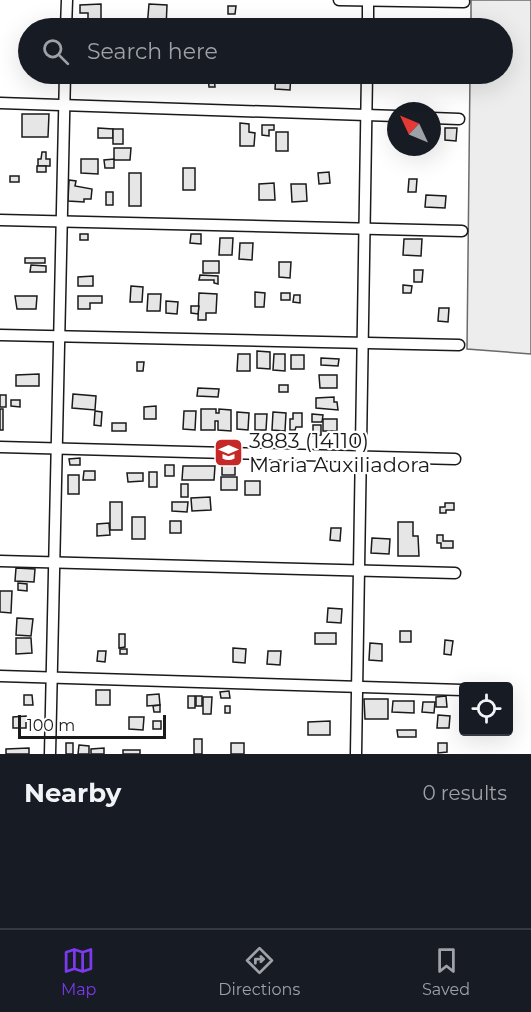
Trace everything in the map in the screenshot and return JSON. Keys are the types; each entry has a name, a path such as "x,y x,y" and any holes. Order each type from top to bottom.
{"street":[{"path":"66,18 67,0"},
{"path":"339,0 464,2"},
{"path":"368,0 368,18"},
{"path":"50,754 65,84"},
{"path":"356,754 367,84"},
{"path":"0,103 387,116"},
{"path":"441,118 459,119"},
{"path":"0,220 462,231"},
{"path":"0,335 459,345"},
{"path":"0,447 455,459"},
{"path":"0,561 455,573"},
{"path":"0,676 459,690"}],"shaded area":[{"path":"471,0 531,0 531,354 467,349 470,84 513,84 513,18 471,18"}],"building":[{"path":"101,4 101,18 88,18 88,13 80,13 80,5"},
{"path":"149,4 167,5 166,18 148,18"},
{"path":"228,6 236,6 235,14 228,14"},
{"path":"275,84 290,84 290,90 275,89"},
{"path":"22,114 49,114 48,137 22,137"},
{"path":"240,123 249,124 249,132 255,133 254,146 240,146"},
{"path":"262,125 274,125 274,130 269,130 269,136 262,135"},
{"path":"98,128 113,129 113,138 98,138"},
{"path":"445,128 457,128 456,141 445,140"},
{"path":"113,129 123,129 123,144 113,144"},
{"path":"276,132 288,132 288,151 276,151"},
{"path":"114,148 131,148 130,160 114,160"},
{"path":"42,152 46,152 46,159 50,159 50,166 38,166 38,159 41,159"},
{"path":"81,159 98,159 98,174 81,173"},
{"path":"114,159 114,168 105,168 104,160"},
{"path":"37,166 46,166 46,172 37,172"},
{"path":"183,168 195,168 195,190 183,190"},
{"path":"329,172 330,183 319,184 318,173"},
{"path":"129,173 141,173 141,206 129,206"},
{"path":"10,176 19,176 19,182 10,182"},
{"path":"409,179 417,179 416,192 408,192"},
{"path":"69,180 76,181 75,186 92,189 91,199 84,199 84,202 68,201"},
{"path":"274,183 275,200 259,200 259,184"},
{"path":"291,184 306,184 307,201 292,202"},
{"path":"106,192 113,192 113,205 106,205"},
{"path":"426,195 446,196 445,208 425,207"},
{"path":"80,234 88,234 88,240 80,240"},
{"path":"191,234 201,234 201,244 190,243"},
{"path":"220,238 233,238 232,255 219,255"},
{"path":"404,239 422,239 421,256 403,255"},
{"path":"240,243 253,243 252,260 239,259"},
{"path":"25,258 45,258 45,263 25,263"},
{"path":"203,261 219,261 219,273 203,273"},
{"path":"279,262 291,262 290,278 279,277"},
{"path":"31,265 46,266 46,272 30,272"},
{"path":"414,270 423,270 422,282 414,282"},
{"path":"200,275 218,276 218,284 214,283 214,280 199,280"},
{"path":"93,276 93,286 78,286 78,277"},
{"path":"403,285 412,286 411,293 403,293"},
{"path":"131,286 143,287 142,302 130,302"},
{"path":"255,292 265,293 264,307 255,307"},
{"path":"199,293 217,294 216,313 206,313 206,320 198,320"},
{"path":"281,293 290,293 290,300 281,300"},
{"path":"148,294 161,294 160,311 147,311"},
{"path":"294,295 300,295 300,303 293,302"},
{"path":"15,296 37,296 36,309 17,309"},
{"path":"78,296 102,296 102,303 90,303 90,309 78,309"},
{"path":"166,301 178,302 177,314 166,313"},
{"path":"191,306 199,306 198,314 191,313"},
{"path":"439,308 449,308 448,322 438,321"},
{"path":"257,351 270,352 270,369 257,368"},
{"path":"238,354 250,354 250,371 237,371"},
{"path":"274,354 285,354 285,371 273,370"},
{"path":"291,355 304,355 304,369 291,369"},
{"path":"321,358 339,359 338,366 321,365"},
{"path":"137,362 144,362 143,371 137,371"},
{"path":"39,374 39,386 16,386 16,375"},
{"path":"319,375 337,375 337,388 320,388"},
{"path":"279,385 288,385 288,392 279,392"},
{"path":"198,388 219,389 218,397 197,396"},
{"path":"73,394 96,396 95,410 72,408"},
{"path":"0,395 6,395 6,407 0,407"},
{"path":"334,397 338,410 316,408 316,398"},
{"path":"11,400 20,400 20,407 11,406"},
{"path":"156,406 156,419 144,419 144,407"},
{"path":"0,409 3,409 3,430 0,430"},
{"path":"201,409 216,409 216,413 219,413 219,409 231,410 231,431 218,430 218,421 215,421 215,430 201,430"},
{"path":"95,411 102,412 101,426 94,425"},
{"path":"184,411 196,411 195,430 183,429"},
{"path":"237,412 249,413 248,430 237,429"},
{"path":"273,412 286,413 285,431 272,430"},
{"path":"293,413 302,413 302,427 290,430 290,419 293,419"},
{"path":"255,414 267,414 266,430 255,430"},
{"path":"312,414 323,415 322,422 312,422"},
{"path":"323,419 337,419 337,431 323,431"},
{"path":"112,423 126,423 126,431 112,431"},
{"path":"313,425 321,425 321,435 313,436"},
{"path":"80,458 80,465 70,465 69,459"},
{"path":"222,459 235,459 235,475 222,475"},
{"path":"165,465 174,465 174,476 165,476"},
{"path":"183,466 215,466 214,480 182,480"},
{"path":"84,471 95,471 95,480 83,480"},
{"path":"149,472 157,472 157,487 149,487"},
{"path":"127,473 143,473 143,481 128,482"},
{"path":"68,475 79,475 79,494 68,494"},
{"path":"221,477 237,477 237,490 221,490"},
{"path":"245,481 260,481 260,495 245,495"},
{"path":"181,484 188,484 188,497 181,497"},
{"path":"210,497 211,510 192,511 191,498"},
{"path":"110,502 122,502 122,530 110,530"},
{"path":"172,502 188,502 187,512 172,511"},
{"path":"445,503 454,503 454,510 440,513 440,507 445,507"},
{"path":"132,517 145,517 145,539 132,539"},
{"path":"170,521 181,521 181,533 170,533"},
{"path":"398,522 413,522 413,536 418,536 419,556 398,556"},
{"path":"109,523 110,535 97,536 97,524"},
{"path":"331,528 341,528 340,541 330,540"},
{"path":"437,535 443,535 443,541 453,541 453,548 441,548 441,543 437,543"},
{"path":"372,538 390,539 389,554 371,553"},
{"path":"16,568 35,569 34,582 15,581"},
{"path":"18,583 27,584 27,591 18,590"},
{"path":"0,591 12,591 11,613 0,612"},
{"path":"328,608 342,609 341,623 327,622"},
{"path":"17,618 33,619 31,636 16,635"},
{"path":"400,631 411,631 411,642 400,642"},
{"path":"315,633 336,633 336,644 315,644"},
{"path":"119,634 125,634 125,647 119,648"},
{"path":"16,638 31,638 32,653 16,654"},
{"path":"445,640 453,641 451,655 444,654"},
{"path":"370,643 382,644 382,661 369,660"},
{"path":"233,648 246,649 245,663 233,662"},
{"path":"120,649 127,649 127,654 120,654"},
{"path":"98,651 106,651 105,662 97,661"},
{"path":"268,651 281,651 280,665 267,664"},
{"path":"96,690 110,690 110,705 96,705"},
{"path":"229,691 230,698 221,698 220,692"},
{"path":"159,694 160,705 147,706 147,695"},
{"path":"24,695 32,695 33,705 24,705"},
{"path":"188,696 195,696 195,708 188,708"},
{"path":"196,696 202,696 202,706 196,706"},
{"path":"446,696 447,707 436,707 436,697"},
{"path":"203,697 212,697 211,714 203,714"},
{"path":"364,699 388,699 388,719 365,719"},
{"path":"393,701 414,701 414,713 392,712"},
{"path":"423,702 435,702 434,713 422,712"},
{"path":"160,705 160,712 154,712 153,706"},
{"path":"225,706 230,706 230,713 225,713"},
{"path":"438,715 450,716 449,728 437,728"},
{"path":"26,716 26,728 13,728 13,717"},
{"path":"129,717 144,717 143,730 129,729"},
{"path":"153,721 161,721 161,729 153,729"},
{"path":"330,721 330,735 308,735 308,722"},
{"path":"397,730 416,730 416,737 398,737"},
{"path":"194,739 202,739 202,754 194,754"},
{"path":"66,743 73,743 73,754 66,754"},
{"path":"231,743 244,743 244,754 231,754"},
{"path":"438,743 447,743 447,752 438,753"},
{"path":"79,745 89,746 89,754 78,754"},
{"path":"29,748 29,754 6,754 6,749"},
{"path":"104,748 104,754 91,754 91,749"},
{"path":"123,750 140,750 140,754 123,754"}],"place":[{"name":"3883 (14110) Maria Auxiliadora","path":"228,453"}]}
